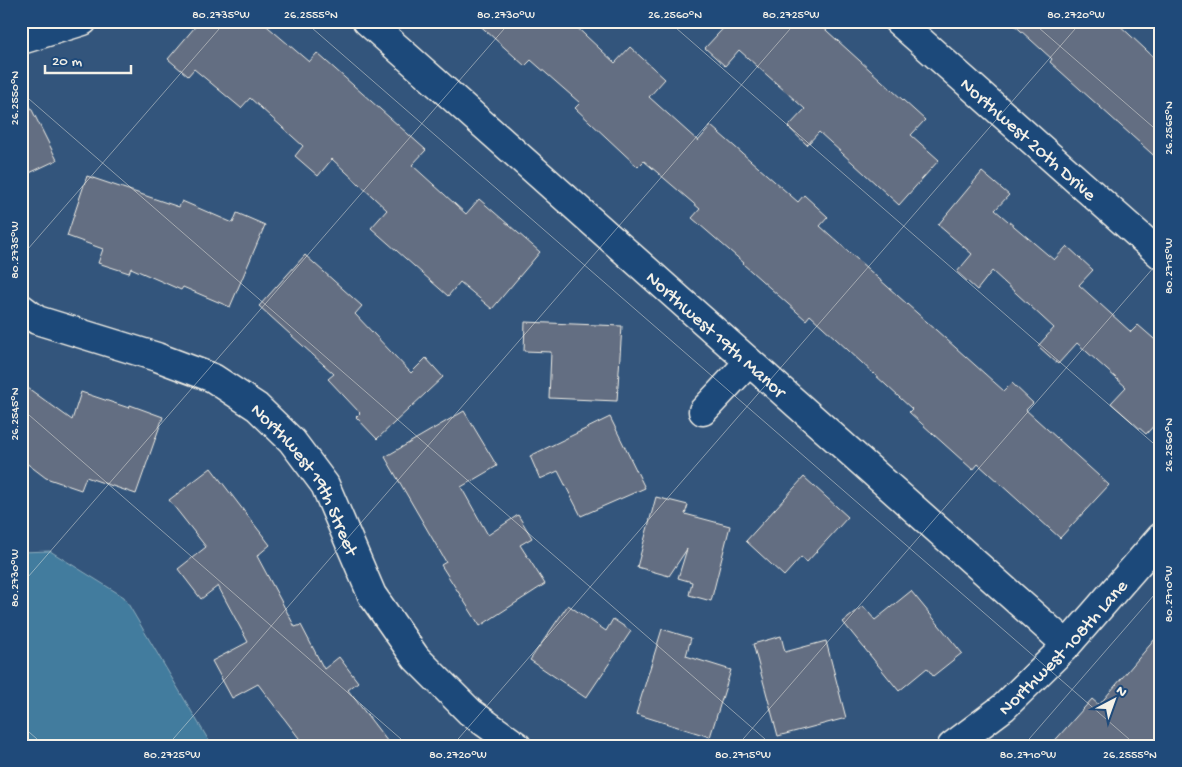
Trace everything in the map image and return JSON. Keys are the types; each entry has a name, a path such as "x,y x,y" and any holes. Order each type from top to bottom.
{"street":[{"path":"21,40 83,21"},
{"name":"Northwest 19th Manor","path":"367,21 1067,645"},
{"name":"Northwest 20th Drive","path":"898,21 1161,255"},
{"name":"Northwest 19th Street","path":"21,308 37,320 157,357 213,378 257,407 292,441 325,484 372,595 416,658 470,712 517,746"},
{"path":"703,411 749,362"},
{"name":"Northwest 108th Lane","path":"952,746 1004,707 1067,645 1161,537"}],"water":[{"path":"50,551 124,597 212,746 21,746 21,552"}],"building":[{"path":"200,21 261,21 309,62 317,53 426,150 412,165 466,214 479,199 540,252 492,309 460,282 448,296 371,228 387,210 332,159 318,176 295,156 303,146 250,98 241,108 194,69 188,76 168,59"},
{"path":"475,21 570,21 615,63 630,47 665,79 649,97 698,141 711,126 798,202 804,195 828,217 820,226 1004,391 1012,383 1033,403 1026,410 1109,485 1060,538 978,464 973,470 909,412 912,409 810,315 806,320 692,218 700,209 644,161 638,167 575,108 580,103 531,60 525,66"},
{"path":"730,21 816,21 925,120 911,135 939,160 899,205 819,132 807,145 788,127 805,109 739,50 725,66 705,48"},
{"path":"1010,21 1115,21 1161,64 1161,162 1050,62 1052,59"},
{"path":"21,88 57,160 21,177"},
{"path":"982,172 1009,195 995,210 1054,260 1067,246 1093,270 1079,285 1131,332 1138,325 1161,345 1161,418 1146,434 1111,403 1126,387 1077,343 1058,364 1038,346 1054,328 992,271 977,290 957,272 972,254 938,225"},
{"path":"87,176 179,207 182,201 233,223 237,213 265,225 230,307 183,287 181,290 131,268 129,273 98,263 103,249 67,236"},
{"path":"305,255 362,306 355,314 411,373 426,358 443,377 377,439 356,417 360,413 328,379 334,374 259,306"},
{"path":"525,322 622,326 617,401 549,398 551,352 524,351"},
{"path":"21,383 72,420 81,392 129,408 130,405 163,417 136,494 86,477 81,490 46,478 21,459"},
{"path":"464,411 497,466 461,487 488,535 518,515 532,538 520,545 545,584 480,626 441,565 446,562 385,457"},
{"path":"610,417 645,488 581,516 558,471 540,479 530,456"},
{"path":"211,468 270,545 257,556 295,627 301,625 324,669 339,657 358,682 348,690 391,746 305,746 258,684 232,698 212,661 248,642 218,586 201,599 178,569 206,547 169,500"},
{"path":"804,477 848,517 807,562 801,557 784,576 746,541"},
{"path":"656,497 688,505 685,514 730,526 711,601 689,595 692,582 678,578 687,549 669,576 637,567"},
{"path":"911,591 962,653 933,676 927,668 899,691 843,622 863,606 875,620"},
{"path":"568,605 606,631 613,619 631,631 586,698 530,660"},
{"path":"662,629 691,638 686,656 731,670 710,737 636,714"},
{"path":"1161,632 1161,746 1050,746 1092,699 1099,705"},
{"path":"781,636 785,652 826,641 846,718 778,736 753,644"}]}
